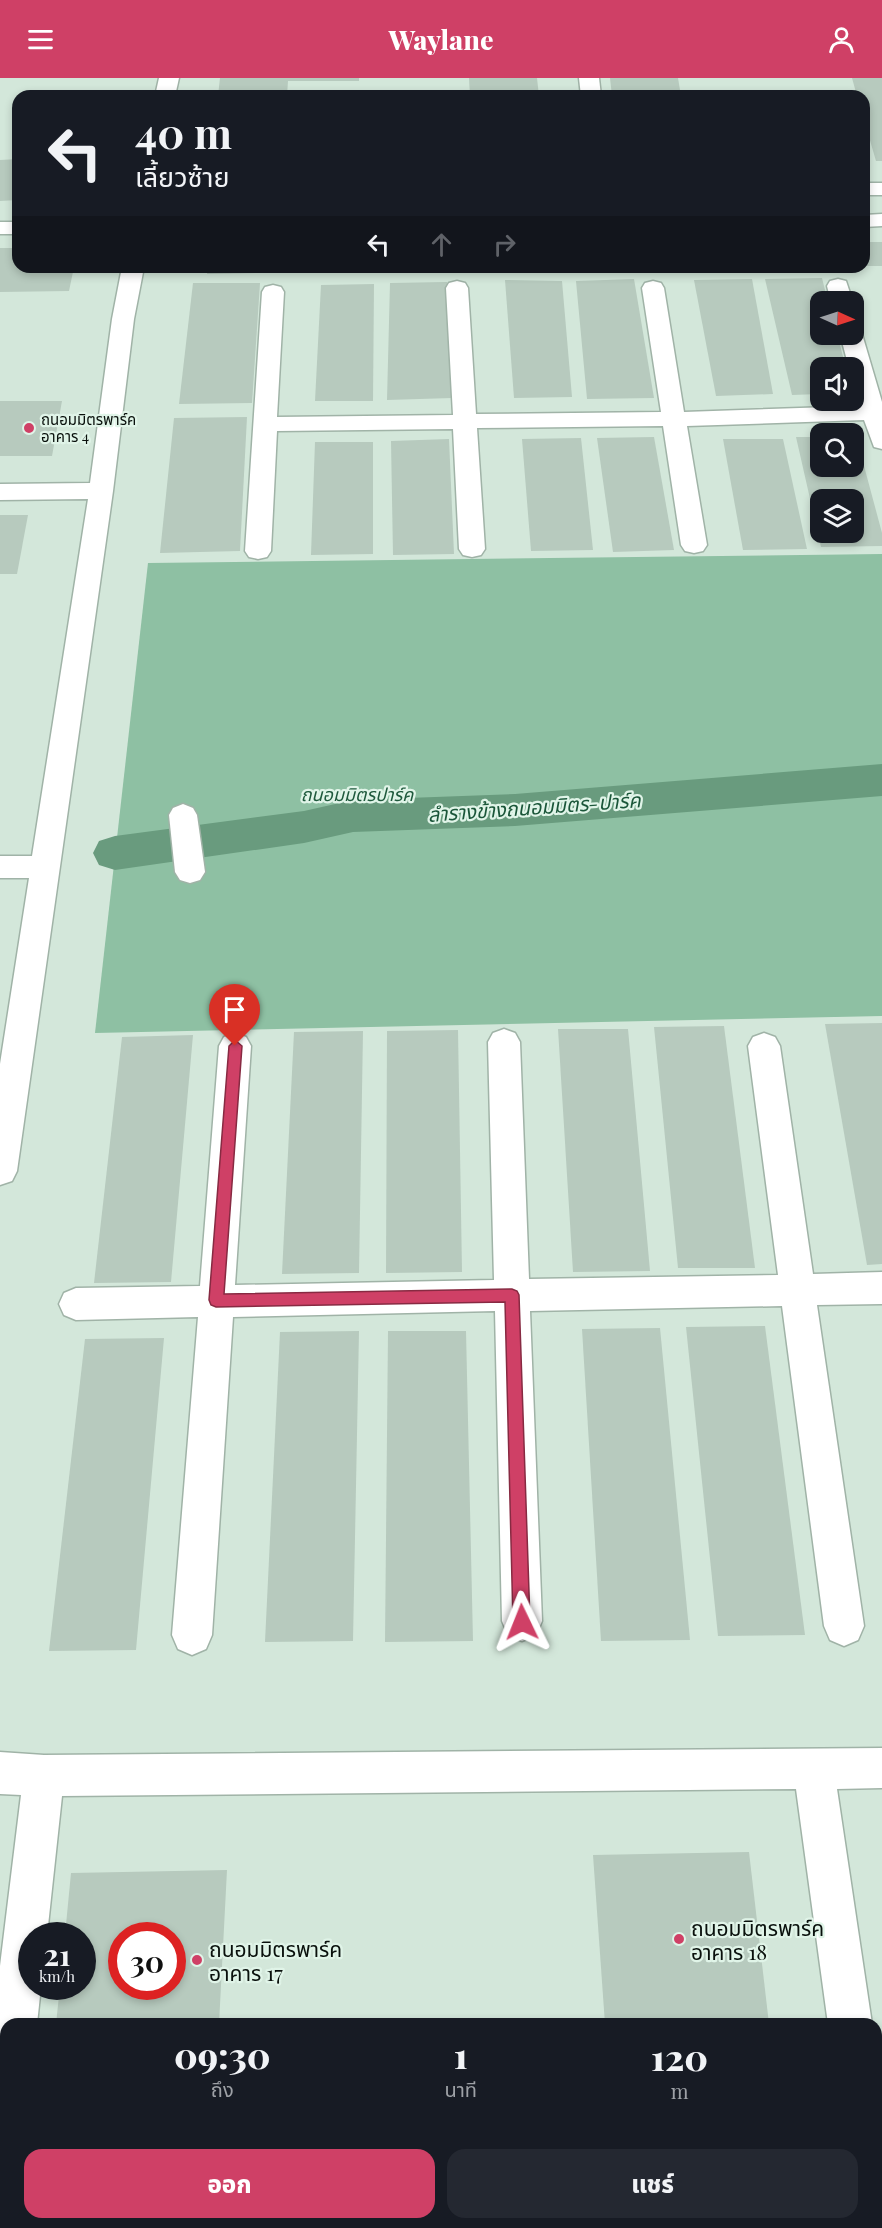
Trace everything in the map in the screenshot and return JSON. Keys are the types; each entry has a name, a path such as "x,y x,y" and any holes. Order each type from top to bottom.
{"street":[{"path":"0,1171 101,491 123,319 132,273"},
{"path":"457,288 472,549"},
{"path":"653,288 672,419 694,544"},
{"path":"258,551 273,292"},
{"path":"855,345 877,412 882,442"},
{"path":"265,424 672,419 877,412"},
{"path":"0,492 101,491"},
{"path":"183,815 190,872"},
{"path":"0,867 45,867"},
{"path":"504,1042 522,1622"},
{"path":"192,1635 235,1046"},
{"path":"764,1046 844,1626"},
{"path":"76,1304 882,1288"},
{"path":"0,1773 44,1776 882,1768"},
{"path":"814,1769 849,2018"},
{"path":"16,2018 44,1776"}],"green space":[{"name":"ถนอมมิตรปาร์ค","path":"882,554 882,1016 95,1033 148,563"}],"building":[{"path":"220,78 359,78 359,81 288,81 287,90 219,90"},
{"path":"469,78 537,78 538,90 470,90"},
{"path":"610,78 678,78 680,90 611,90"},
{"path":"852,78 882,78 882,161 876,161 870,140 870,90 855,90"},
{"path":"12,159 12,200 0,201 0,160"},
{"path":"870,242 882,242 882,266 870,266"},
{"path":"0,248 12,248 12,273 73,273 69,291 0,292"},
{"path":"207,273 258,273 207,274"},
{"path":"822,278 825,291 810,291 810,345 840,345 843,357 810,357 810,394 792,395 765,279"},
{"path":"634,279 654,398 587,399 576,281"},
{"path":"752,279 773,394 716,396 694,280"},
{"path":"505,280 562,281 572,397 514,398"},
{"path":"447,282 452,398 387,400 390,283"},
{"path":"193,283 260,283 252,403 179,404"},
{"path":"374,284 373,401 315,401 321,285"},
{"name":"ถนอมมิตรพาร์ค อาคาร 4","path":"0,401 62,401 52,456 0,456"},
{"path":"247,417 240,551 160,553 174,418"},
{"path":"654,437 674,550 613,552 597,438"},
{"path":"796,437 810,437 810,477 864,477 864,466 882,533 882,546 821,547 820,543 864,543 864,489 810,489 810,499"},
{"path":"581,438 593,550 531,551 522,439"},
{"path":"449,439 454,554 393,555 391,441"},
{"path":"723,439 783,439 807,549 743,550"},
{"path":"315,442 373,442 373,554 311,555"},
{"path":"0,515 28,515 17,574 0,574"},
{"path":"882,1023 882,1264 867,1265 825,1024"},
{"path":"724,1026 755,1268 678,1268 654,1027"},
{"path":"558,1029 628,1029 650,1271 573,1272"},
{"path":"458,1030 462,1272 386,1273 387,1031"},
{"path":"363,1031 359,1273 282,1274 294,1032"},
{"path":"193,1035 171,1282 94,1283 122,1037"},
{"path":"765,1326 805,1635 718,1636 686,1327"},
{"path":"660,1328 690,1640 601,1641 582,1329"},
{"path":"359,1331 353,1641 265,1642 280,1332"},
{"path":"388,1331 466,1331 473,1641 385,1642"},
{"path":"164,1338 136,1650 49,1651 85,1339"},
{"name":"ถนอมมิตรพาร์ค อาคาร 18","path":"749,1852 768,2018 605,2018 593,1855"},
{"name":"ถนอมมิตรพาร์ค อาคาร 17","path":"227,1870 219,2018 57,2018 59,2000 96,2000 96,1922 66,1922 71,1873"}],"waterway":[{"name":"ลำรางข้างถนอมมิตร-ปาร์ค","path":"115,853 304,827 353,816 515,810 882,780"}],"place":[{"name":"ถนอมมิตรพาร์ค อาคาร 4","path":"29,428"},
{"name":"ถนอมมิตรพาร์ค อาคาร 18","path":"679,1939"},
{"name":"ถนอมมิตรพาร์ค อาคาร 17","path":"197,1960"}],"route":[{"path":"235,1046 216,1300 512,1295 522,1622"}]}
